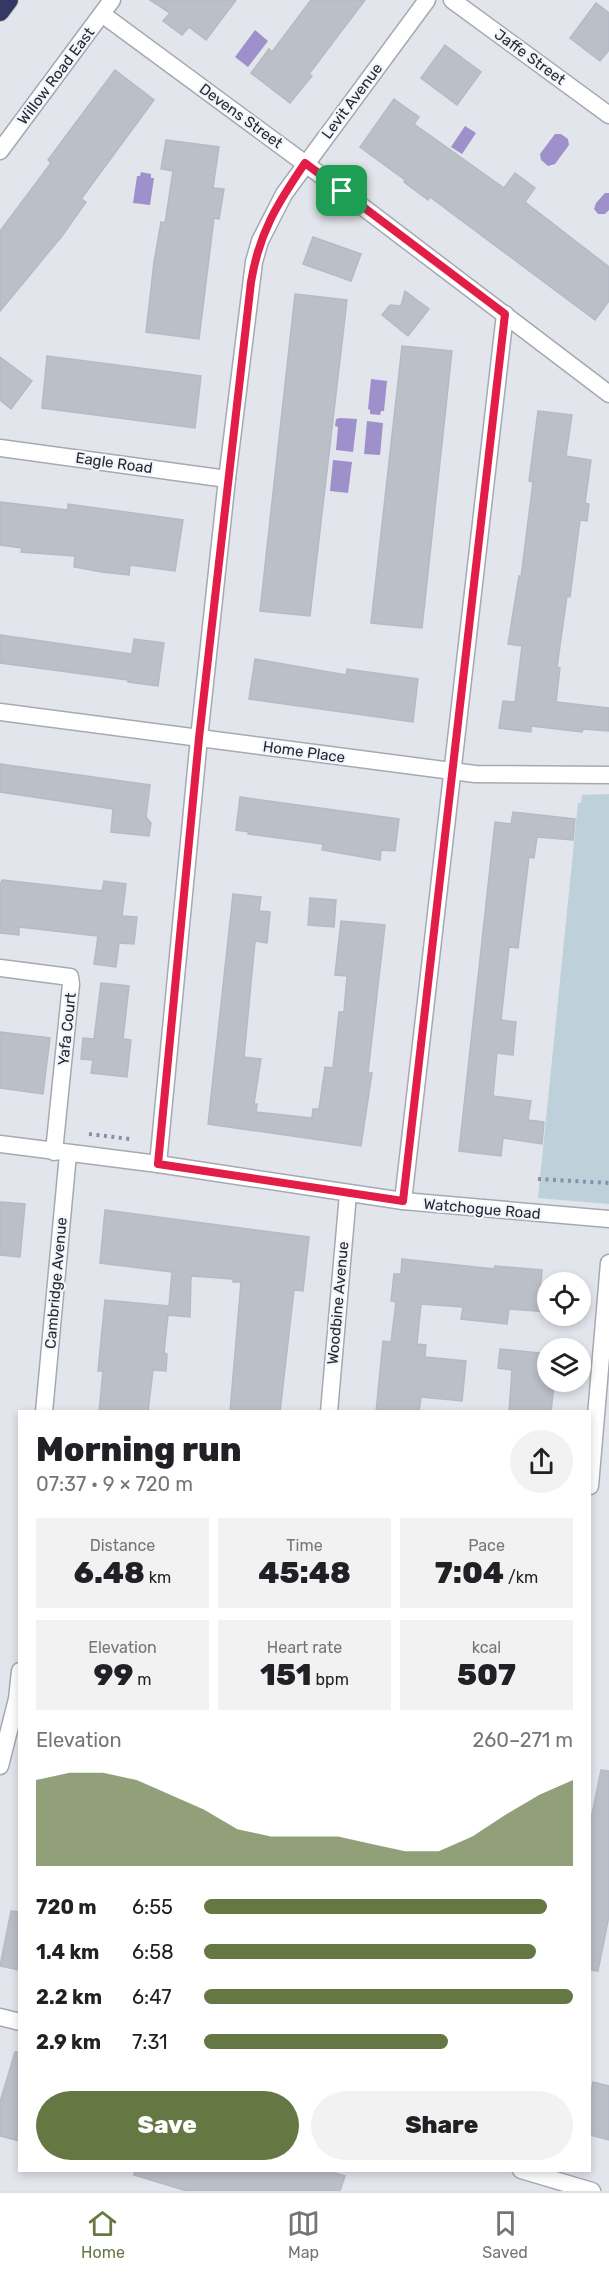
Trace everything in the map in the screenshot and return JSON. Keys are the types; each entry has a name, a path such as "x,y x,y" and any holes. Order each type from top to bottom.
{"highway":[{"path":"0,12 9,0"}],"street":[{"name":"Willow Road East","path":"0,151 112,0"},
{"name":"Levit Avenue","path":"158,1164 199,738 227,478 254,262 270,218 305,163 427,0"},
{"name":"Jaffe Street","path":"452,0 609,115"},
{"name":"Devens Street","path":"102,14 305,163 609,394"},
{"path":"403,1201 505,314"},
{"name":"Eagle Road","path":"0,448 227,478"},
{"name":"Home Place","path":"0,712 451,771 492,775 609,775"},
{"name":"Yafa Court","path":"0,968 70,977 61,1153"},
{"name":"Watchogue Road","path":"0,1144 158,1164 403,1201 609,1219"},
{"name":"Cambridge Avenue","path":"44,1410 61,1153"},
{"name":"Woodbine Avenue","path":"329,1410 348,1194"},
{"path":"591,1474 609,1263"},
{"path":"0,1766 18,1690"},
{"path":"0,2017 18,2022"},
{"path":"528,2172 592,2191"}],"path":[{"path":"84,1133 130,1139"},
{"path":"538,1179 609,1183"}],"shaded area":[{"path":"255,30 268,41 248,67 235,57"},
{"path":"465,126 476,133 462,154 451,147"},
{"path":"555,134 561,134 568,139 569,145 555,164 548,166 541,160 540,154"},
{"path":"141,172 151,174 151,178 154,178 150,205 133,203 137,176 140,176"},
{"path":"605,193 609,193 609,210 605,214 598,214 594,209 596,203"},
{"path":"371,379 387,381 384,411 381,411 380,415 370,414 368,409"},
{"path":"336,419 357,419 353,452 336,450 338,427 335,426"},
{"path":"367,421 383,423 380,455 364,454"},
{"path":"333,460 352,462 348,493 330,491"},
{"path":"609,794 609,1204 538,1198 578,803 581,803 582,795"}],"building":[{"path":"150,0 236,0 206,40 189,27 182,35 163,21 170,13"},
{"path":"311,0 365,0 309,74 312,76 290,103 251,73 269,49 272,52"},
{"path":"596,3 609,13 609,50 600,61 570,38"},
{"path":"445,45 481,72 457,105 421,78"},
{"path":"115,70 154,100 81,199 86,202 62,236 0,311 0,231 51,163 48,160"},
{"path":"394,99 419,117 414,124 504,188 515,173 535,188 525,202 609,267 609,301 595,320 430,197 428,200 360,147"},
{"path":"166,140 219,147 213,188 224,189 219,219 214,218 199,339 146,332 154,262 161,222 165,223 173,171 161,169"},
{"path":"313,237 361,254 351,281 303,264"},
{"path":"405,291 429,309 408,336 382,315 390,305 401,306"},
{"path":"295,294 347,300 310,616 260,611"},
{"path":"402,346 452,351 422,628 371,623"},
{"path":"47,356 201,376 195,428 42,408"},
{"path":"0,357 32,381 11,409 0,400"},
{"path":"538,411 572,415 566,456 591,460 585,503 589,504 587,521 580,520 570,597 567,596 557,667 560,668 556,702 609,708 609,731 583,729 582,732 531,726 531,732 499,728 503,701 515,702 522,646 508,644 519,576 521,577 533,482 529,481"},
{"path":"0,502 68,510 68,504 183,520 175,571 130,565 129,575 102,572 74,567 75,556 21,552 22,548 0,545"},
{"path":"0,635 132,654 134,639 164,643 158,686 0,663"},
{"path":"255,659 346,675 347,669 418,679 413,722 249,699"},
{"path":"0,764 150,785 146,817 151,823 149,836 111,832 113,809 0,792"},
{"path":"240,797 399,819 395,851 381,850 380,860 322,850 323,844 248,834 249,832 236,830"},
{"path":"513,812 575,819 573,840 537,837 534,858 529,857 518,948 509,947 501,1020 516,1022 513,1055 497,1053 493,1096 531,1101 528,1120 544,1122 542,1144 503,1138 501,1156 459,1151 495,822 511,824"},
{"path":"2,880 102,891 104,881 126,884 122,916 137,917 134,944 119,943 116,967 94,964 98,936 19,927 19,935 0,933 0,885"},
{"path":"233,894 261,897 259,911 270,912 267,943 255,941 244,1057 261,1059 254,1104 257,1104 256,1112 312,1118 313,1109 319,1109 325,1067 333,1068 339,1012 344,1012 347,976 335,975 341,921 385,925 368,1073 372,1073 361,1146 208,1124"},
{"path":"310,898 336,900 334,927 308,925"},
{"path":"101,983 129,986 123,1039 131,1040 127,1077 91,1073 93,1060 81,1059 83,1038 94,1039"},
{"path":"0,1032 50,1038 43,1094 0,1088"},
{"path":"0,1202 25,1204 20,1257 0,1255"},
{"path":"105,1210 309,1237 303,1291 294,1290 280,1410 230,1410 241,1282 233,1282 233,1279 191,1276 190,1317 168,1315 164,1353 167,1354 166,1371 153,1370 148,1410 99,1410 103,1371 98,1371 105,1300 169,1306 172,1272 100,1263"},
{"path":"402,1259 494,1269 495,1266 542,1270 537,1272 537,1311 509,1309 507,1324 461,1319 463,1307 421,1304 417,1344 426,1345 425,1357 466,1361 462,1401 421,1397 419,1410 376,1410 383,1341 391,1342 396,1302 391,1301 394,1274 401,1274"},
{"path":"500,1349 537,1353 537,1392 553,1392 551,1410 509,1410 512,1370 498,1368"},
{"path":"601,1770 609,1771 609,1916 598,1971 591,1970 591,1819"},
{"path":"11,1911 18,1912 18,1970 0,1966"},
{"path":"15,2052 18,2052 18,2140 0,2136 0,2102"},
{"path":"593,2082 609,2086 609,2140 591,2135"},
{"path":"135,2172 332,2172 345,2176 340,2191 187,2191 134,2175"}],"route":[{"path":"305,163 342,191 505,314 403,1201 158,1164 199,738 227,478 254,262 270,218 305,163"}]}
